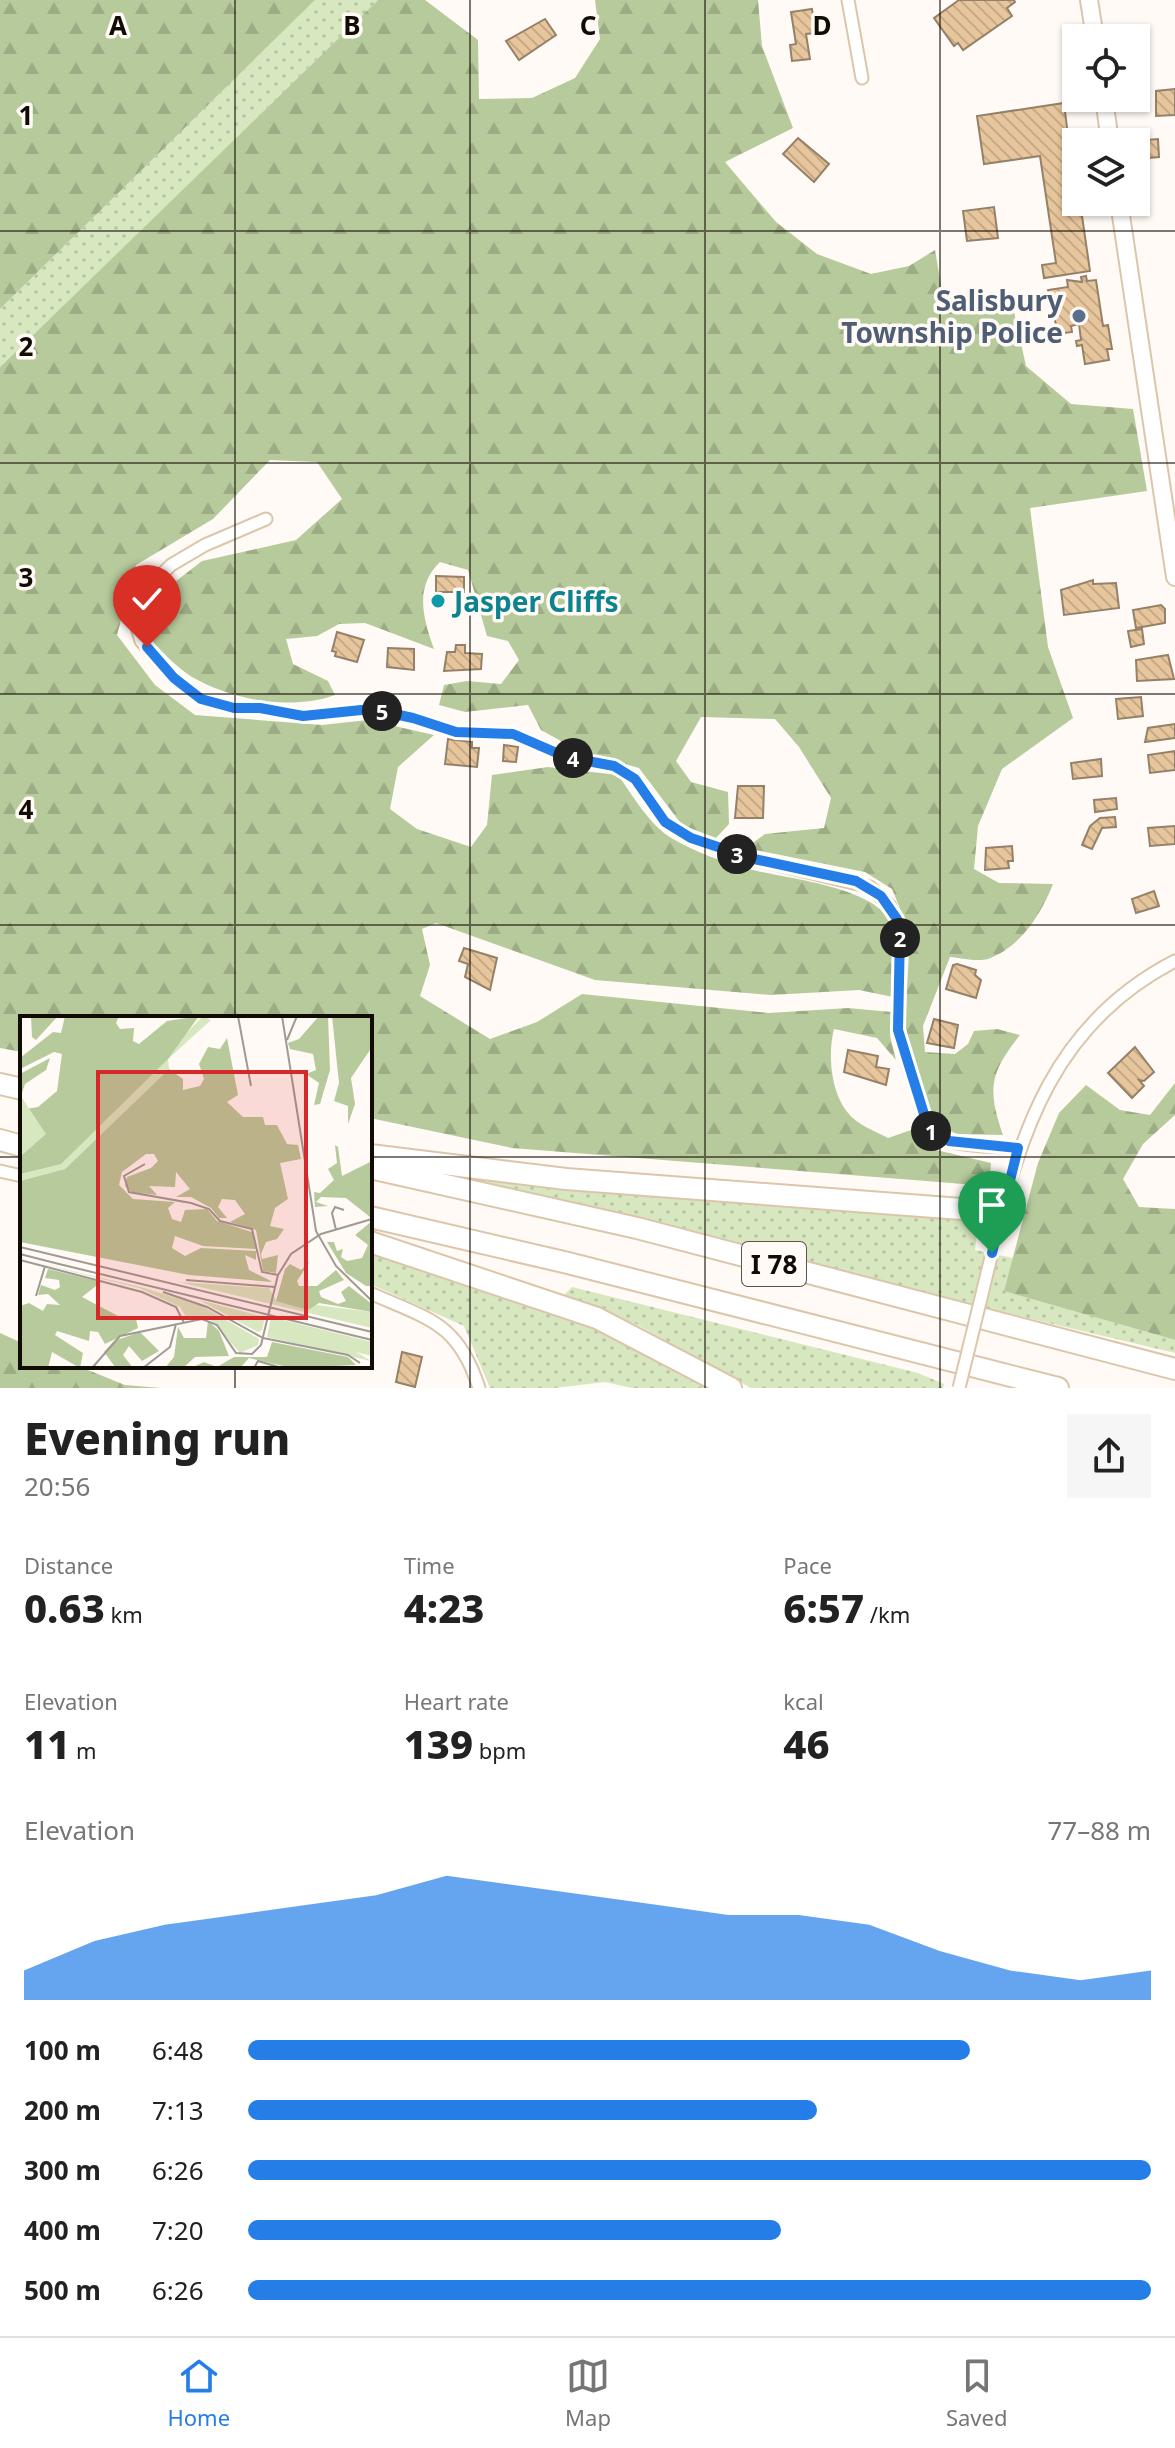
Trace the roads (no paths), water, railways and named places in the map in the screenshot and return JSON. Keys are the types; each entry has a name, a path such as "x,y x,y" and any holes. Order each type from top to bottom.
{"highway":[{"path":"0,1078 20,1082"},
{"path":"0,1084 20,1089"},
{"path":"0,1132 20,1137"},
{"path":"0,1140 20,1145"},
{"path":"372,1155 566,1179 1001,1212"},
{"name":"I 78","path":"372,1168 637,1228 1175,1369"},
{"name":"I 78","path":"372,1217 583,1267 1058,1388"},
{"path":"372,1243 597,1318 731,1388"}],"main road":[{"path":"1089,0 1093,24"},
{"path":"1121,216 1175,577"}],"street":[{"path":"848,0 862,78"},
{"path":"266,519 205,545 158,576 141,602 137,617 141,641 174,678 201,699 234,708 260,708 303,716 371,709 456,732 525,737 566,757 625,771 665,822 691,838 754,859 856,881 870,887 890,906 900,933 898,1030 928,1127 949,1141 1018,1148"},
{"path":"959,1388 1018,1148 1040,1099 1069,1049 1116,1000 1175,961"},
{"path":"0,1171 20,1176"},
{"path":"372,1294 428,1319 455,1337 471,1361 479,1388"}],"place":[{"name":"Salisbury Township Police","path":"1079,316"},
{"name":"Jasper Cliffs","path":"438,601"}]}
